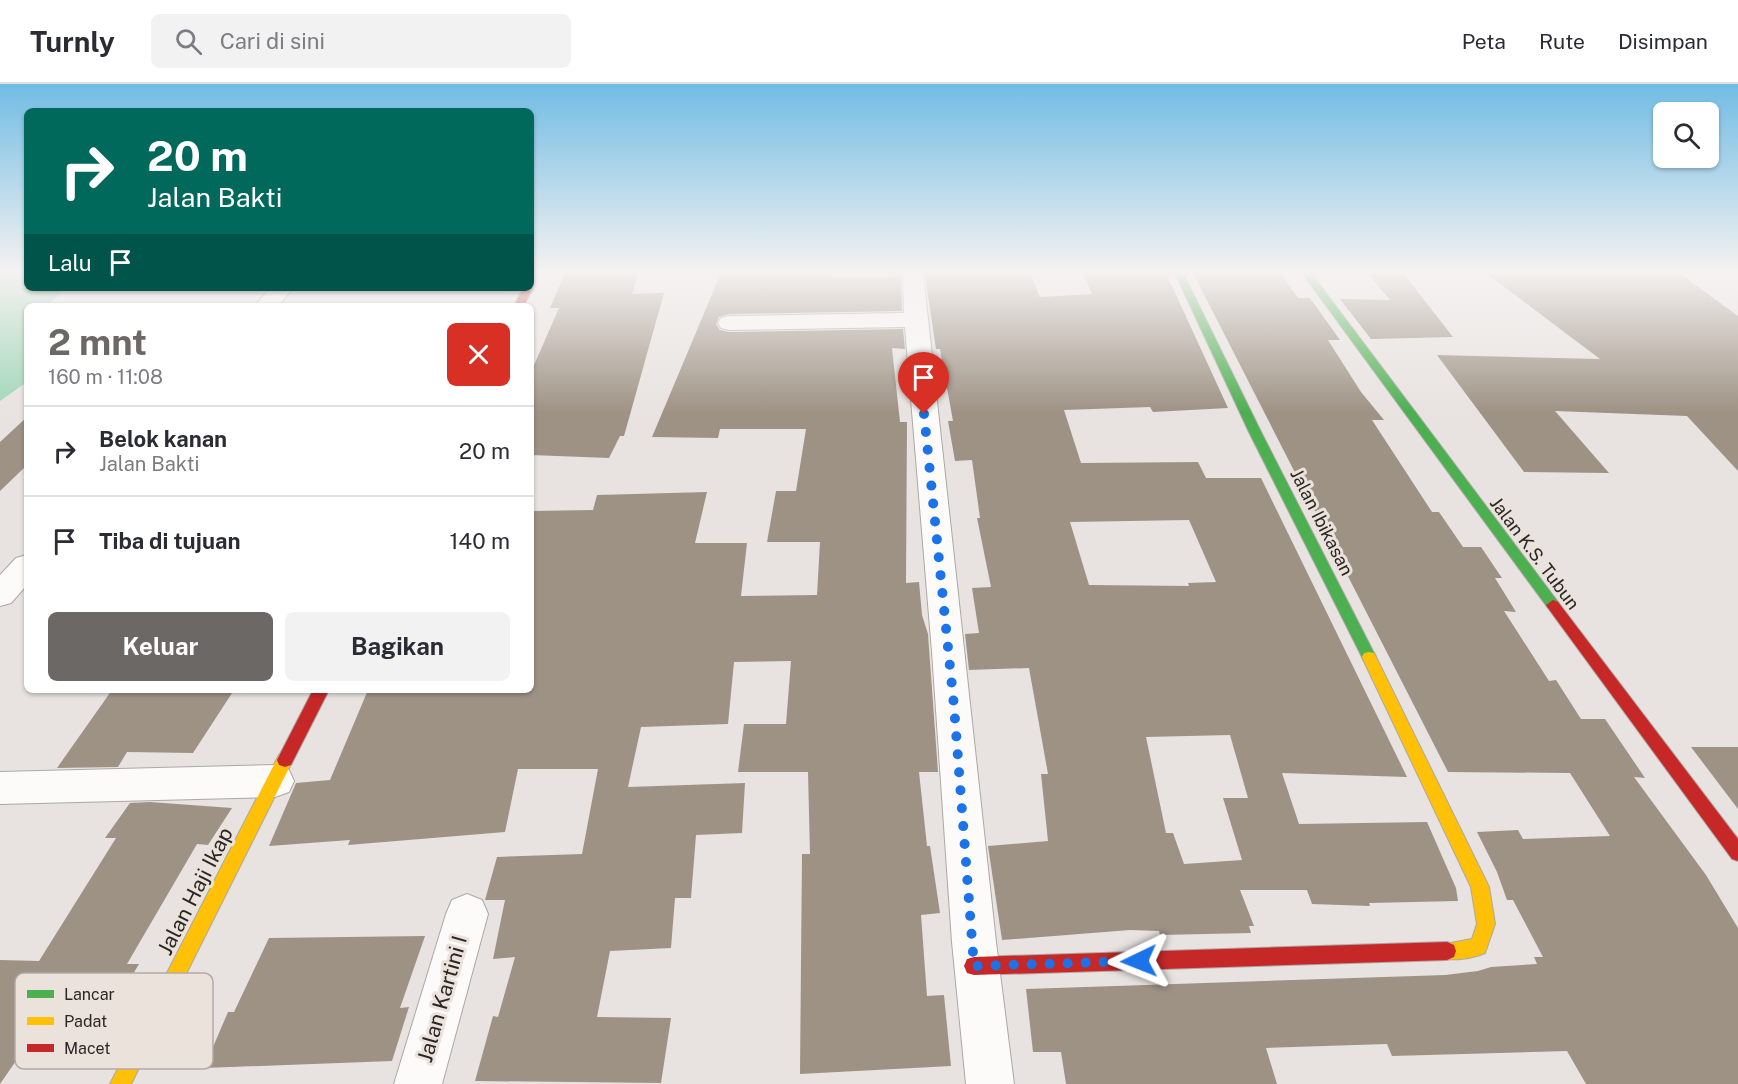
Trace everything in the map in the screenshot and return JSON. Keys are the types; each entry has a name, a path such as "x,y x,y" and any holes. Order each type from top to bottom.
{"street":[{"path":"729,323 915,320 954,706 974,966 990,1084"},
{"name":"Jalan Ibikasan","path":"974,966 1445,951 1478,947 1486,924 1480,887 1435,787 1202,320"},
{"name":"Jalan K.S. Tubun","path":"1341,320 1738,853"},
{"path":"0,594 24,568"},
{"name":"Jalan Haji Ikap","path":"177,973 319,693"},
{"path":"0,788 275,781"},
{"name":"Jalan Kartini I","path":"418,1084 467,914"},
{"name":"Jalan Haji Ikap","path":"120,1084 128,1069"}],"green space":[{"path":"0,320 24,320 24,384 0,401"}],"building":[{"path":"554,320 657,320 624,436 620,436 609,458 534,455 534,365"},
{"path":"701,320 718,320 716,324 720,330 729,332 903,329 905,349 892,348 900,422 907,422 906,583 919,582 922,615 928,634 938,772 919,772 927,846 930,846 940,913 921,915 927,996 944,995 951,1066 800,1074 802,854 810,854 808,772 738,772 744,724 786,724 791,661 734,662 728,724 641,727 628,787 745,783 742,833 696,835 691,898 675,898 671,948 610,951 597,1017 671,1018 661,1083 475,1081 493,1016 498,1017 515,957 493,959 505,900 485,900 497,857 582,854 598,769 518,769 505,832 348,845 350,840 269,846 296,783 330,780 367,693 534,693 534,511 593,510 597,495 707,492 695,543 747,543 741,596 817,595 820,542 767,542 776,491 796,491 806,429 720,429 718,438 652,437"},
{"path":"932,320 1187,320 1228,408 1153,412 1150,407 1064,410 1081,463 1198,462 1206,478 1261,478 1407,777 1282,773 1299,824 1427,822 1456,888 1458,901 1369,903 1370,906 1312,904 1307,890 1240,890 1254,926 1249,926 1251,933 1160,935 1159,931 1130,930 1002,940 988,846 1048,841 1041,774 1048,774 1029,668 969,670 965,634 979,633 972,588 991,587 977,518 980,518 972,460 955,461 948,421 953,421 940,349 936,349","holes":["1189,520 1216,582 1188,583 1189,586 1089,585 1070,522","1230,735 1248,798 1223,798 1242,860 1184,864 1173,833 1166,833 1146,737"]},
{"path":"1217,320 1325,320 1340,340 1328,340 1361,392 1384,420 1372,420 1432,512 1439,512 1463,547 1481,547 1502,578 1495,578 1516,612 1504,611 1549,681 1556,680 1581,719 1605,719 1645,778 1634,777 1706,875 1738,928 1738,1084 1586,1084 1567,1051 1392,1056 1387,1044 1266,1048 1277,1084 1066,1084 1061,1052 1033,1052 1026,989 1445,975 1491,967 1537,964 1534,957 1543,957 1513,900 1507,900 1497,872 1477,832 1518,830 1523,839 1610,836 1570,773 1448,772"},
{"path":"1356,320 1439,320 1453,337 1371,339"},
{"path":"1548,320 1738,320 1738,471 1687,416 1555,411 1609,473 1524,472 1437,355 1600,359"},
{"path":"24,420 24,468 0,491 0,442"},
{"path":"110,693 232,693 193,753 127,752 118,767 57,768"},
{"path":"1691,747 1738,747 1738,809"},
{"path":"150,802 232,808 208,845 197,844 127,964 139,964 134,973 15,973 15,1062 0,1084 0,960 39,961 116,838 105,838 130,803"},
{"path":"425,936 400,1008 409,1007 392,1061 213,1068 213,1047 228,1012 234,1012 269,938"}],"traffic: fast":[{"path":"1201,320 1255,432 1369,657"},
{"path":"1341,320 1553,605"}],"traffic: slow":[{"path":"1369,657 1480,887 1486,924 1478,947 1447,951"},
{"path":"177,973 285,760"},
{"path":"120,1084 128,1069"}],"traffic: jam":[{"path":"1553,605 1738,853"},
{"path":"285,760 319,693"},
{"path":"974,966 1447,951"}],"route":[{"path":"924,414 954,706 974,966 1139,961"}]}
